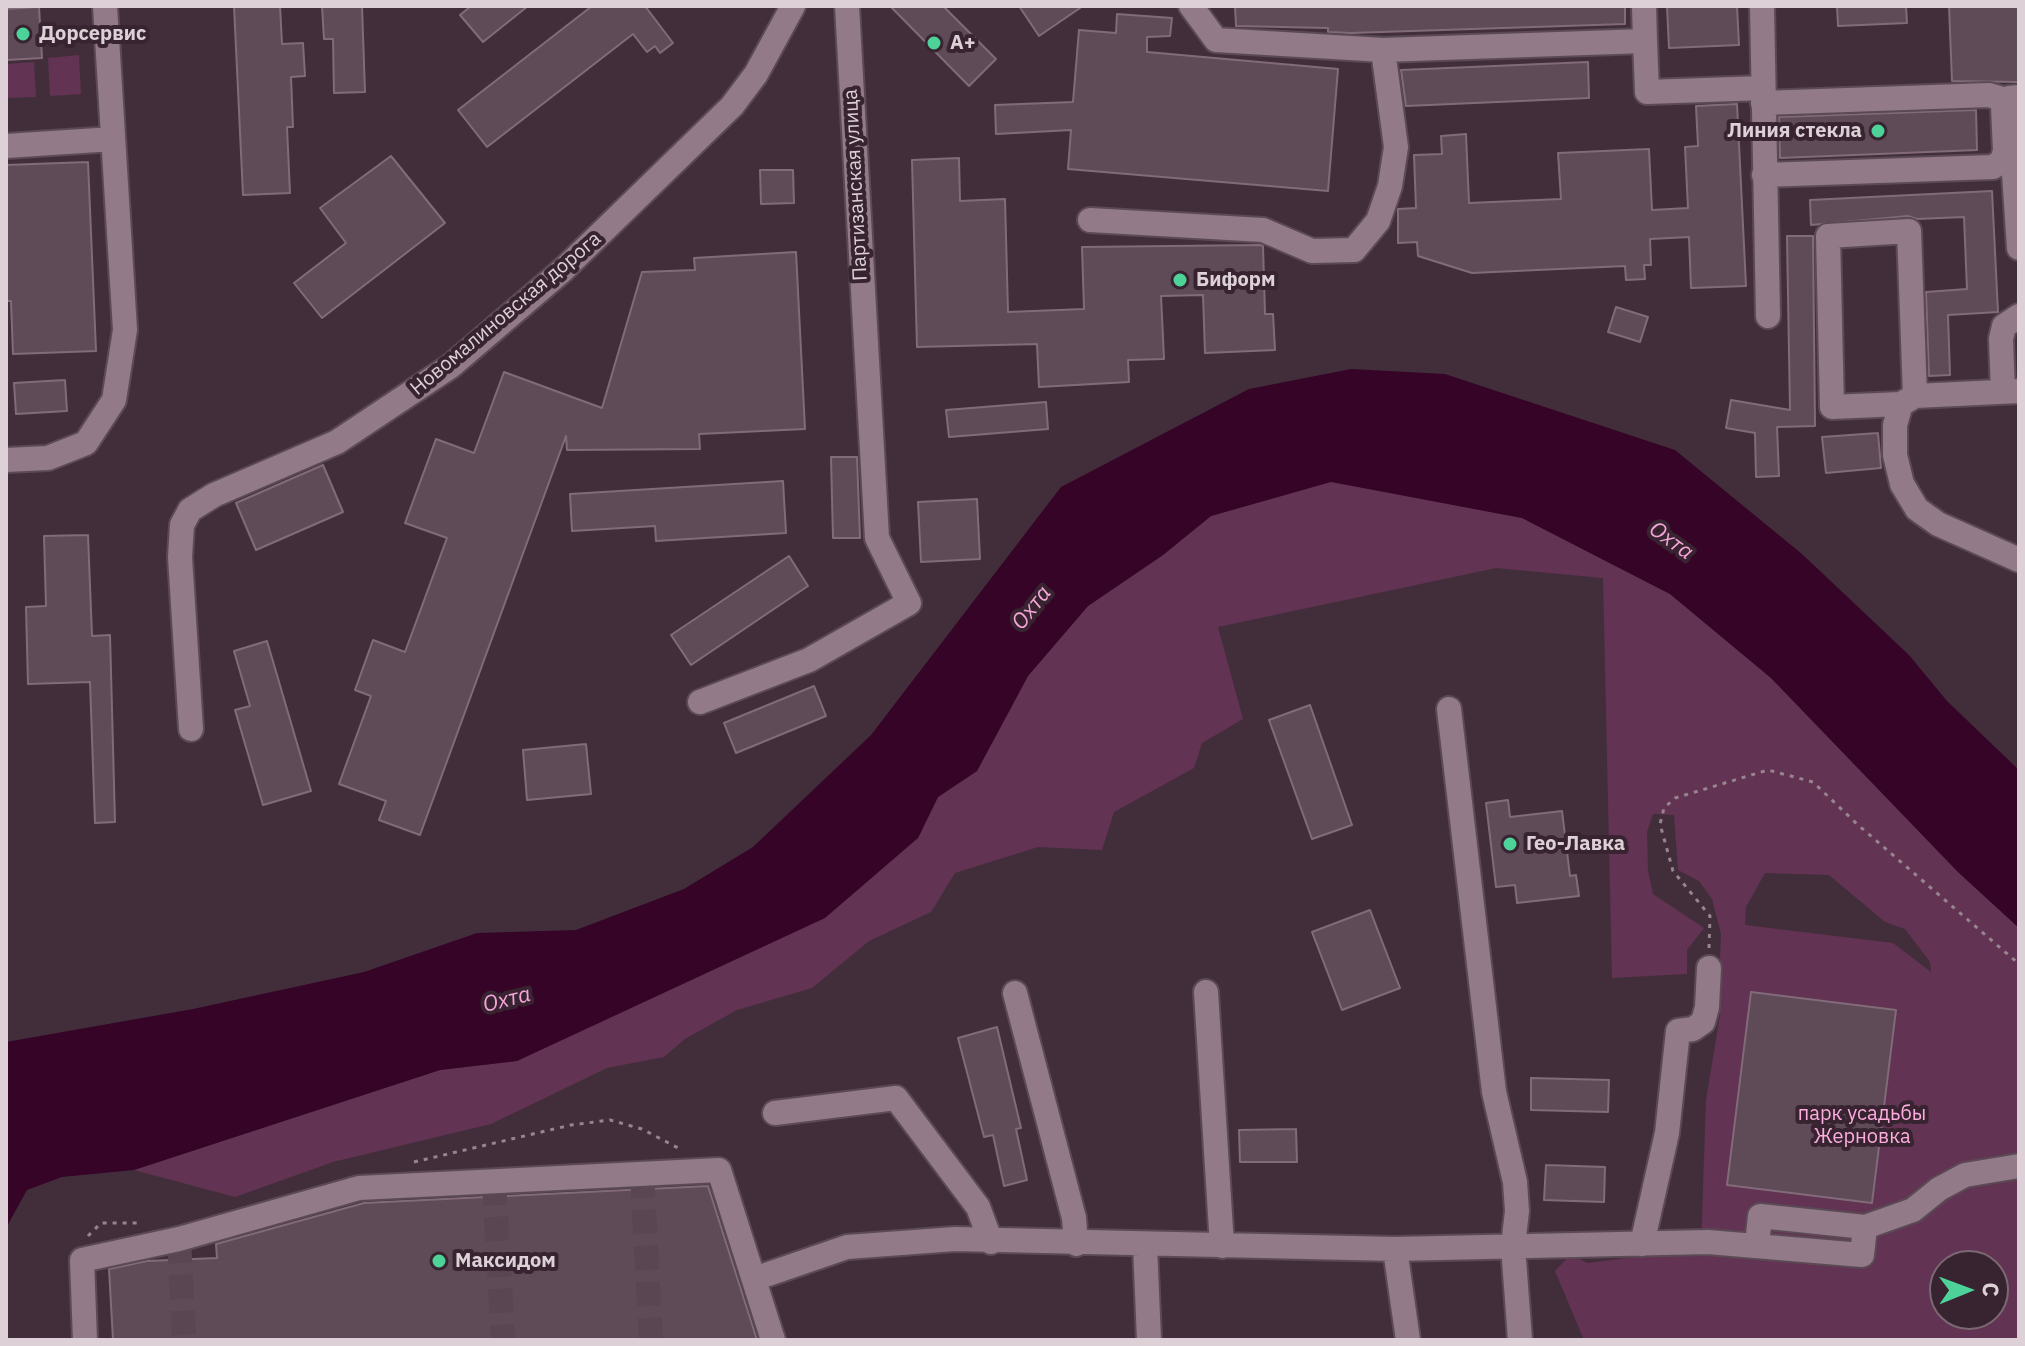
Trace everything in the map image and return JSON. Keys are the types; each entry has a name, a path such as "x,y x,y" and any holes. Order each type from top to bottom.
{"street":[{"path":"6,460 48,458 86,443 114,400 125,330 105,6"},
{"name":"Новомалиновская дорога","path":"191,729 180,557 182,525 190,510 214,495 337,442 370,423 451,366 563,270 732,106 756,74 793,6"},
{"name":"Партизанская улица","path":"700,702 809,660 909,603 877,538 847,6"},
{"path":"1191,6 1216,40 1383,50 1645,41"},
{"path":"1644,6 1647,92 1763,96 1989,95 1999,98 2003,106 2005,151 2002,161 1993,167 1764,175"},
{"path":"1762,6 1768,316"},
{"path":"1090,220 1263,230 1312,251 1354,250 1378,221 1390,186 1396,147 1383,50"},
{"path":"2019,97 2009,98 2019,248"},
{"path":"6,146 113,139"},
{"path":"2019,316 2004,326 2001,339 2011,391 1908,400 1832,407 1828,236 1909,231 1908,400 1895,425 1895,455 1902,484 1917,509 1938,524 2019,560"},
{"path":"1449,709 1464,816 1494,1092 1515,1182 1517,1211 1513,1246 1516,1323 1520,1340"},
{"path":"1642,1244 1667,1133 1678,1031 1703,1022 1709,968"},
{"path":"1206,992 1222,1246"},
{"path":"1015,993 1074,1218 1076,1244"},
{"path":"775,1113 896,1098 978,1207 991,1242"},
{"path":"754,1279 847,1247 955,1239 1395,1249 1757,1245 1760,1216 1865,1227 1913,1210 1939,1189 1965,1175 2019,1166"},
{"path":"85,1340 82,1260 179,1239 359,1188 719,1170 773,1340"},
{"path":"1145,1245 1149,1340"},
{"path":"1395,1249 1408,1340"}],"path":[{"path":"1709,968 1710,916 1673,871 1660,824 1664,808 1675,798 1768,770 1813,782 2019,964"}],"green space":[{"path":"79,55 81,94 50,96 48,58"},
{"path":"34,62 36,97 6,98 6,64"},
{"name":"парк усадьбы Жерновка","path":"1331,481 1522,518 1670,594 1771,678 1958,872 2019,928 2019,1340 1584,1340 1555,1271 1570,1255 1588,1263 1701,1248 1706,1100 1720,1015 1721,934 1712,899 1699,881 1678,870 1674,815 1653,814 1647,832 1648,871 1653,894 1704,928 1687,950 1687,974 1612,978 1603,578 1496,568 1218,627 1243,719 1202,743 1194,768 1114,812 1102,850 1038,847 955,873 931,912 869,941 812,988 737,1010 685,1039 664,1057 607,1068 491,1124 333,1162 235,1197 134,1170 440,1070 517,1061 918,838 938,797 977,771 1028,676 1088,606 1163,555 1211,516","holes":["1765,873 1829,875 1885,922 1905,929 1930,962 1931,972 1893,943 1745,925 1746,907"]}],"water":[{"name":"Охта","path":"1351,369 1445,374 1675,450 1802,554 1909,655 1947,701 2019,770 2019,928 1958,872 1771,678 1670,594 1522,518 1331,482 1211,516 1163,555 1088,606 1028,676 977,771 938,797 918,838 825,918 517,1061 440,1070 134,1170 62,1177 27,1190 6,1228 6,1042 193,1009 364,972 477,933 576,930 684,889 753,847 871,735 1061,487 1249,389"}],"building":[{"path":"234,6 280,6 282,44 303,43 305,76 291,77 293,127 287,127 290,193 243,195"},
{"path":"322,6 362,6 365,92 334,93 333,39 324,39"},
{"path":"471,6 528,6 483,42 460,15"},
{"path":"592,6 645,6 673,43 660,53 655,46 647,52 633,34 487,147 458,110"},
{"path":"890,6 943,6 996,59 969,86"},
{"path":"1019,6 1083,6 1039,36"},
{"path":"1235,6 1625,6 1625,24 1328,32 1328,28 1236,26"},
{"path":"1667,6 1737,6 1739,45 1669,48"},
{"path":"1837,6 1906,6 1907,23 1838,26"},
{"path":"1949,6 2019,6 2019,82 1952,81"},
{"name":"Дорсервис","path":"39,7 42,58 6,60 6,9"},
{"path":"1117,14 1172,18 1170,36 1147,37 1147,52 1338,69 1328,191 1068,169 1071,130 996,134 995,105 1073,102 1079,30 1116,33"},
{"path":"1588,62 1589,98 1406,106 1401,70"},
{"path":"1737,104 1746,286 1691,288 1689,237 1650,239 1651,265 1644,265 1645,279 1626,280 1625,266 1472,273 1418,256 1417,242 1398,243 1398,209 1416,208 1414,155 1442,154 1441,136 1466,134 1469,203 1561,199 1558,153 1649,149 1652,210 1688,208 1685,147 1698,146 1696,106"},
{"name":"Линия стекла","path":"1976,110 1977,150 1780,158 1779,117"},
{"path":"391,156 445,223 322,318 294,283 346,243 320,208"},
{"path":"959,158 960,201 1005,199 1008,312 1084,309 1082,247 1260,245 1263,246 1265,314 1273,314 1275,350 1205,353 1203,295 1161,296 1164,359 1128,360 1129,382 1039,387 1037,344 917,347 912,160"},
{"path":"88,162 96,351 13,354 11,301 6,301 6,165"},
{"path":"760,170 793,170 794,203 761,204"},
{"path":"1992,191 1998,312 1948,315 1950,375 1929,376 1926,292 1967,289 1964,217 1917,219 1908,216 1811,225 1810,200"},
{"path":"1787,236 1813,236 1815,426 1777,427 1779,476 1756,477 1755,433 1726,428 1731,400 1790,410"},
{"path":"796,252 805,429 699,434 700,449 567,450 566,436 420,835 379,820 386,801 339,784 371,696 355,690 373,640 405,652 447,538 405,523 436,439 474,453 504,372 602,408 642,272 695,270 694,258"},
{"path":"1616,307 1648,317 1640,342 1608,332"},
{"path":"65,380 67,411 16,414 14,383"},
{"path":"1046,402 1048,429 949,437 946,410"},
{"path":"1878,433 1881,468 1826,473 1822,437"},
{"path":"831,457 857,457 860,538 833,538"},
{"path":"323,465 343,512 256,550 236,503"},
{"path":"783,481 786,533 656,541 655,526 572,531 570,494"},
{"path":"977,499 980,559 921,562 918,502"},
{"path":"88,535 92,636 110,635 115,822 95,823 90,682 28,684 26,607 46,606 44,536"},
{"path":"789,556 808,586 691,665 671,635"},
{"path":"267,641 311,791 263,805 235,710 250,706 234,651"},
{"path":"814,686 826,716 736,753 724,723"},
{"path":"1310,705 1352,825 1312,839 1269,720"},
{"path":"586,744 591,794 527,800 523,750"},
{"path":"1508,800 1510,817 1562,811 1570,876 1576,875 1579,896 1517,903 1515,885 1496,887 1486,803"},
{"path":"1370,910 1400,988 1342,1010 1312,932"},
{"path":"1751,992 1896,1010 1872,1203 1727,1185"},
{"path":"997,1027 1021,1128 1016,1129 1027,1180 1004,1186 993,1135 984,1137 958,1038"},
{"path":"1531,1078 1609,1080 1608,1112 1531,1110"},
{"path":"1296,1129 1297,1162 1240,1162 1239,1130"},
{"path":"1546,1165 1605,1167 1604,1202 1544,1200"},
{"name":"Максидом","path":"708,1186 757,1340 113,1340 109,1269 147,1261 217,1258 216,1244 364,1203"}],"tunnel":[{"path":"642,1174 651,1340"},
{"path":"494,1181 503,1340"},
{"path":"179,1239 184,1340"}],"place":[{"name":"Дорсервис","path":"23,34"},
{"name":"А+","path":"934,43"},
{"name":"Линия стекла","path":"1878,131"},
{"name":"Биформ","path":"1180,280"},
{"name":"Гео-Лавка","path":"1510,844"},
{"name":"Максидом","path":"439,1261"}]}
